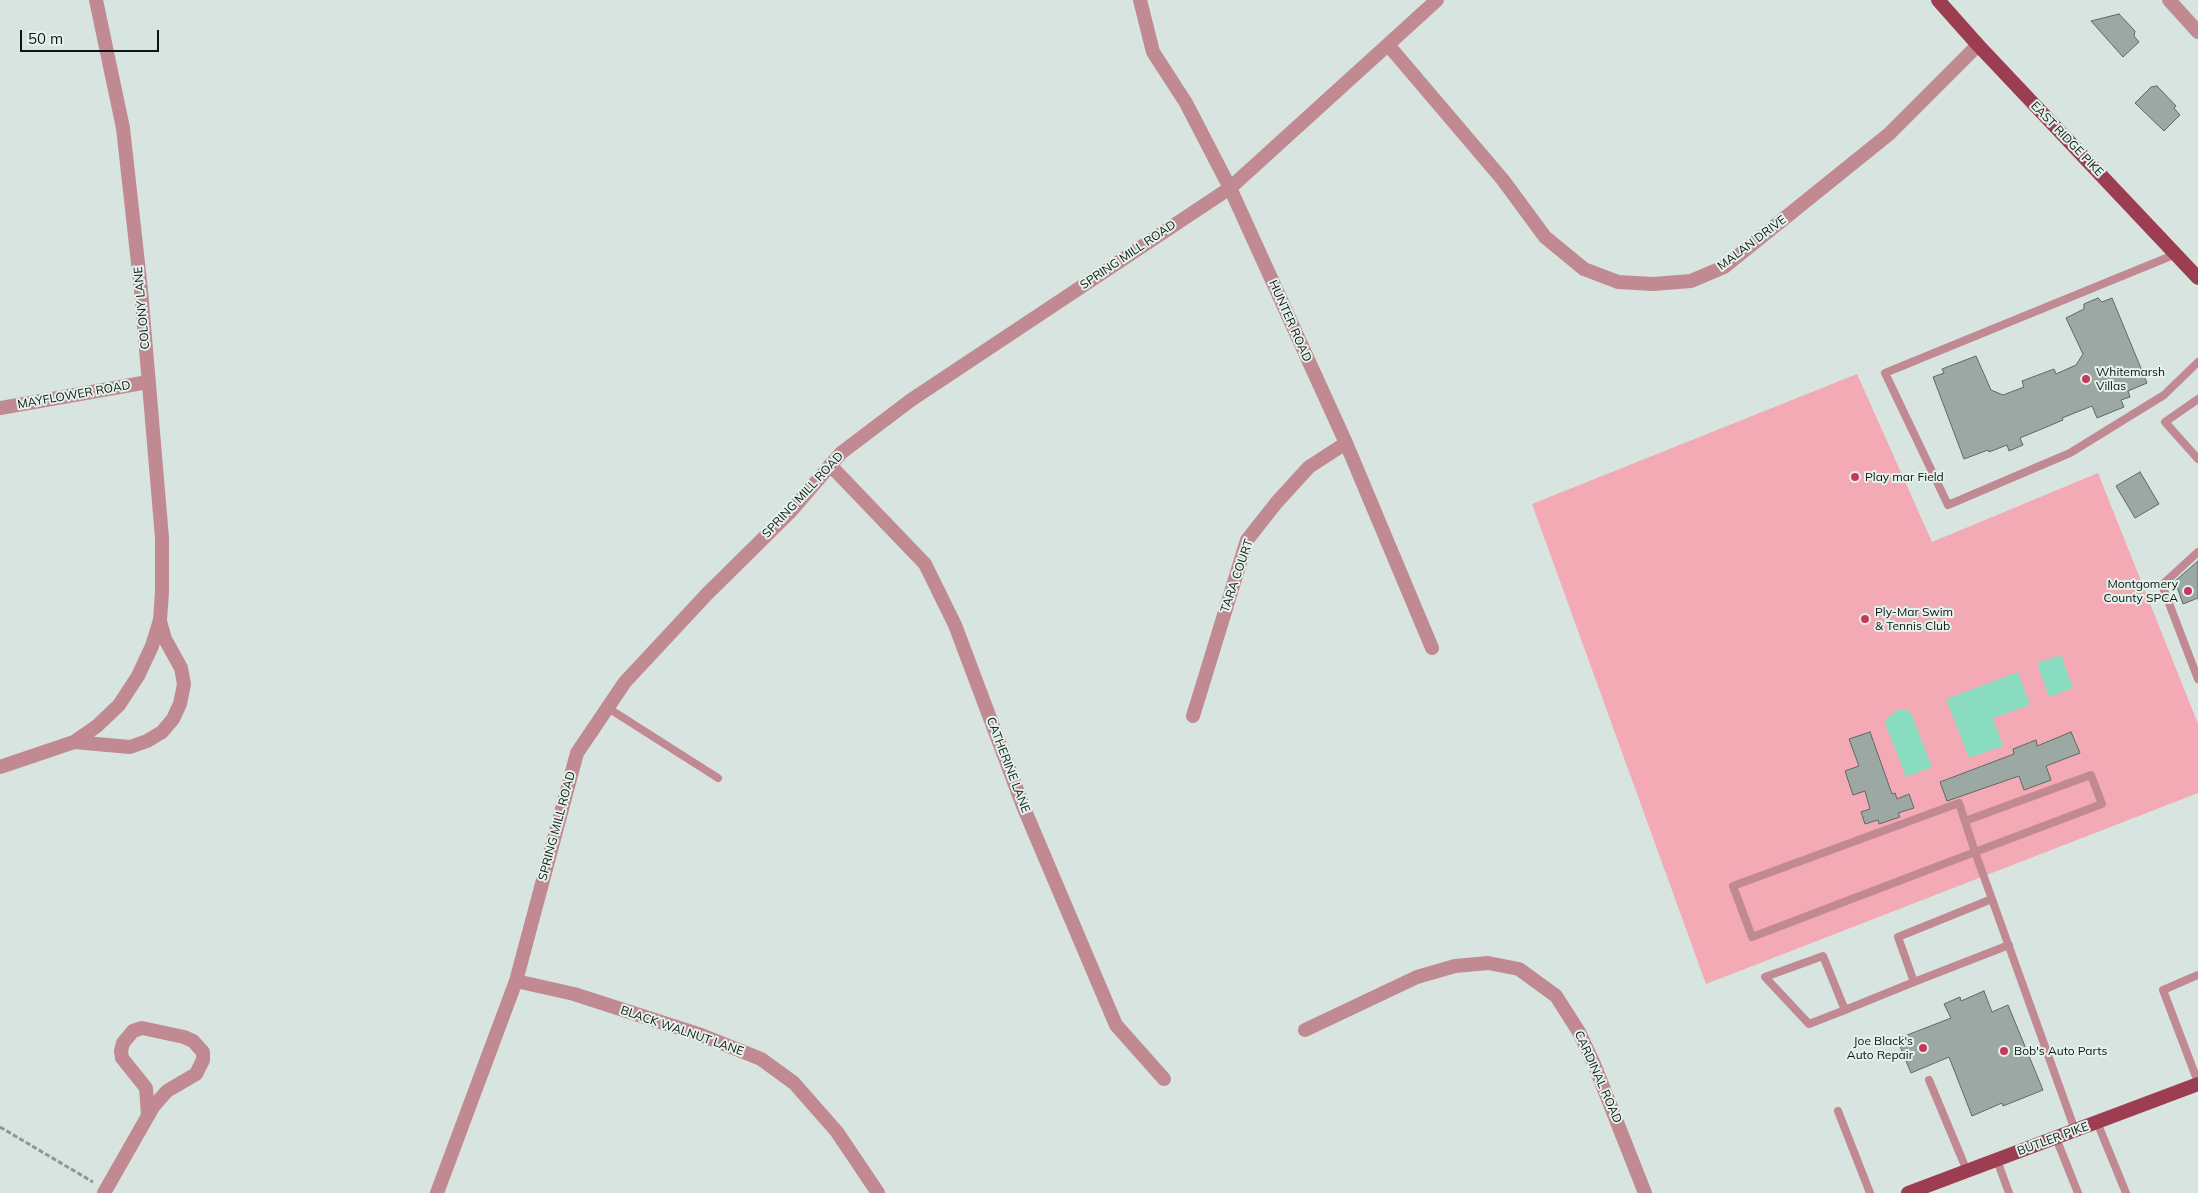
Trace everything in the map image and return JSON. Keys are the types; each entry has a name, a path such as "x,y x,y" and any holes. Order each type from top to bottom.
{"main road":[{"name":"EAST RIDGE PIKE","path":"1938,0 1978,45 2198,278"},
{"name":"BUTLER PIKE","path":"1911,1192 2198,1083"}],"street":[{"name":"COLONY LANE","path":"0,767 74,742 97,726 119,705 138,676 152,646 160,620 162,538 141,290 123,128 96,0"},
{"name":"HUNTER ROAD","path":"1140,0 1153,52 1186,103 1230,188 1346,443 1432,648"},
{"name":"SPRING MILL ROAD","path":"437,1193 516,981 577,753 625,682 707,594 791,511 841,453 912,400 1230,188 1389,46 1437,0"},
{"path":"2169,0 2198,32"},
{"name":"MALAN DRIVE","path":"1389,46 1503,180 1545,237 1584,269 1618,282 1653,284 1691,281 1724,267 1889,134 1978,45"},
{"name":"MAYFLOWER ROAD","path":"0,408 148,382"},
{"name":"TARA COURT","path":"1193,716 1247,540 1277,502 1309,467 1346,443"},
{"name":"CATHERINE LANE","path":"830,465 925,564 955,625 1024,806 1116,1025 1164,1080"},
{"name":"COLONY LANE","path":"74,742 130,747 147,741 162,732 173,719 180,704 184,684 180,668 165,639 160,620"},
{"name":"CARDINAL ROAD","path":"1305,1030 1424,975 1455,966 1488,964 1518,969 1556,996 1579,1032 1594,1064 1645,1193"},
{"name":"BLACK WALNUT LANE","path":"516,981 574,994 701,1035 761,1059 794,1083 837,1132 878,1193"},
{"path":"107,1192 159,1098 190,1078 201,1068 203,1060 203,1052 193,1041 184,1036 142,1028 133,1031 123,1043 122,1058 146,1088 148,1115"}],"lane":[{"path":"2176,254 1886,373 1948,505 2070,453 2164,395 2198,362"},
{"path":"2198,399 2165,422 2198,459"},
{"path":"2198,552 2162,585 2198,679"},
{"path":"608,708 718,778"},
{"path":"1965,821 2092,775 2102,804 1976,852 1752,938 1734,886 1959,803 1965,821 1976,852 1992,899 2075,1130"},
{"path":"1914,982 1898,937 1992,899"},
{"path":"1845,1010 1823,956 1765,977 1809,1024 1845,1010 1914,982 2009,945"},
{"path":"2198,975 2163,990 2198,1083"},
{"path":"1929,1080 1967,1171"},
{"path":"1838,1111 1870,1193"},
{"path":"2097,1122 2126,1193"},
{"path":"2056,1138 2078,1193"},
{"path":"1997,1160 2009,1193"}],"path":[{"path":"0,1127 107,1192"}],"shaded area":[{"name":"Ply-Mar Swim & Tennis Club","path":"1857,374 1932,542 2098,473 2198,724 2198,793 1706,984 1532,504"},
{"path":"2061,655 2073,688 2049,697 2037,663"},
{"path":"2018,672 2030,705 1993,718 2003,746 1969,758 1946,699"},
{"path":"1897,710 1906,710 1911,713 1932,767 1906,777 1885,723 1886,719"}],"building":[{"path":"2119,14 2135,31 2134,36 2139,42 2123,57 2091,21"},
{"path":"2157,86 2176,106 2174,108 2180,115 2164,131 2135,103 2151,87"},
{"name":"Whitemarsh Villas","path":"2098,298 2102,302 2112,298 2147,383 2128,391 2130,397 2121,400 2124,407 2097,418 2092,406 2020,438 2023,445 2009,451 2007,445 1964,459 1933,377 1944,373 1942,369 1976,356 1991,390 2003,395 2024,387 2022,381 2054,369 2056,374 2076,365 2083,354 2066,318 2084,309 2084,304"},
{"path":"2140,472 2159,504 2135,518 2116,486"},
{"name":"Montgomery County SPCA","path":"2198,561 2198,598 2183,604 2175,581"},
{"path":"1870,732 1892,794 1895,793 1897,799 1909,794 1914,808 1898,813 1900,817 1879,824 1878,820 1865,824 1861,812 1870,809 1865,791 1853,795 1845,771 1859,766 1849,739"},
{"path":"2071,732 2080,753 2046,766 2051,780 2024,790 2019,776 1947,801 1940,782 2014,754 2013,749 2036,740 2037,746"},
{"path":"1984,991 1992,1012 2008,1005 2043,1090 2003,1106 2002,1103 1972,1116 1949,1057 1911,1073 1897,1039 1951,1018 1944,1004 1960,997 1961,1001"}],"place":[{"name":"Whitemarsh Villas","path":"2086,379"},
{"name":"Play mar Field","path":"1855,477"},
{"name":"Montgomery County SPCA","path":"2188,591"},
{"name":"Ply-Mar Swim & Tennis Club","path":"1865,619"},
{"name":"Joe Black's Auto Repair","path":"1923,1048"},
{"name":"Bob's Auto Parts","path":"2004,1051"}]}
